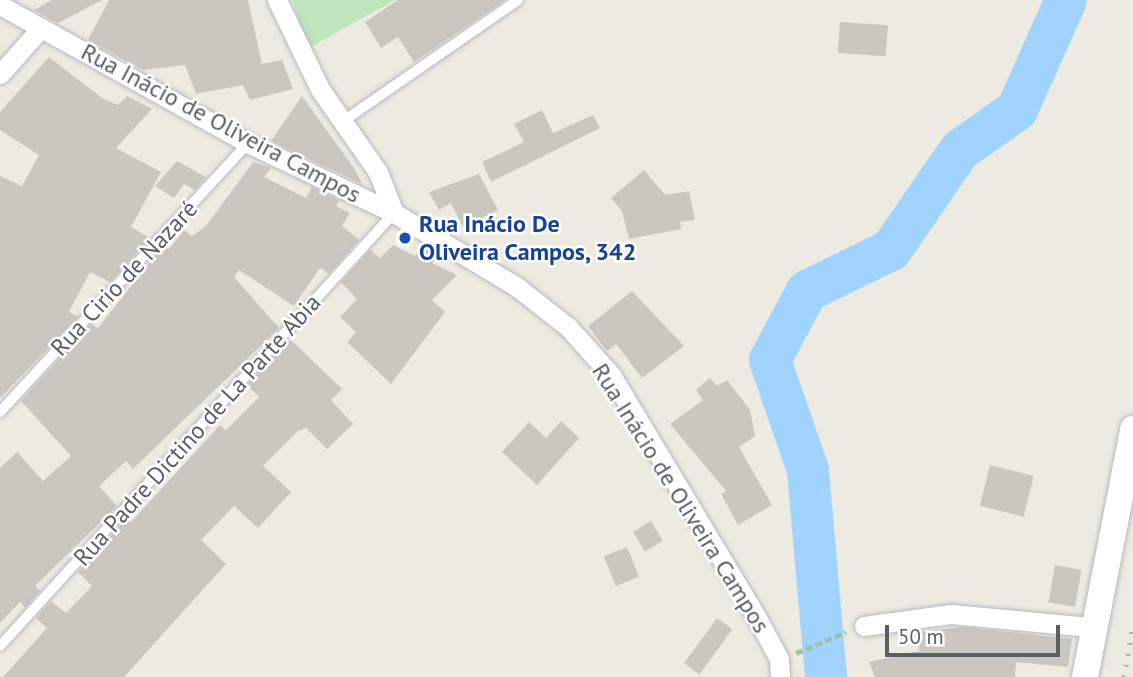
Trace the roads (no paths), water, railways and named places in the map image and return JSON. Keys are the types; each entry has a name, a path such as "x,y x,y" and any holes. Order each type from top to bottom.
{"main road":[{"path":"1085,677 1090,626 1133,429"}],"street":[{"path":"277,0 342,122 377,172 394,213"},
{"name":"Rua Inácio de Oliveira Campos","path":"0,5 248,143 394,213 517,288 568,327 611,375 785,663"},
{"path":"0,74 41,28"},
{"path":"855,629 951,614 1090,626"}],"lane":[{"path":"342,122 519,0"},
{"name":"Rua Cirio de Nazaré","path":"0,412 248,143"},
{"name":"Rua Padre Dictino de La Parte Abia","path":"0,646 394,213"}],"waterway":[{"path":"826,677 808,470 770,360 807,291 891,250 960,150 1017,110 1066,0"}],"railway":[{"path":"1124,677 1133,625"}],"place":[{"name":"Rua Inácio De Oliveira Campos, 342","path":"405,238"}]}
